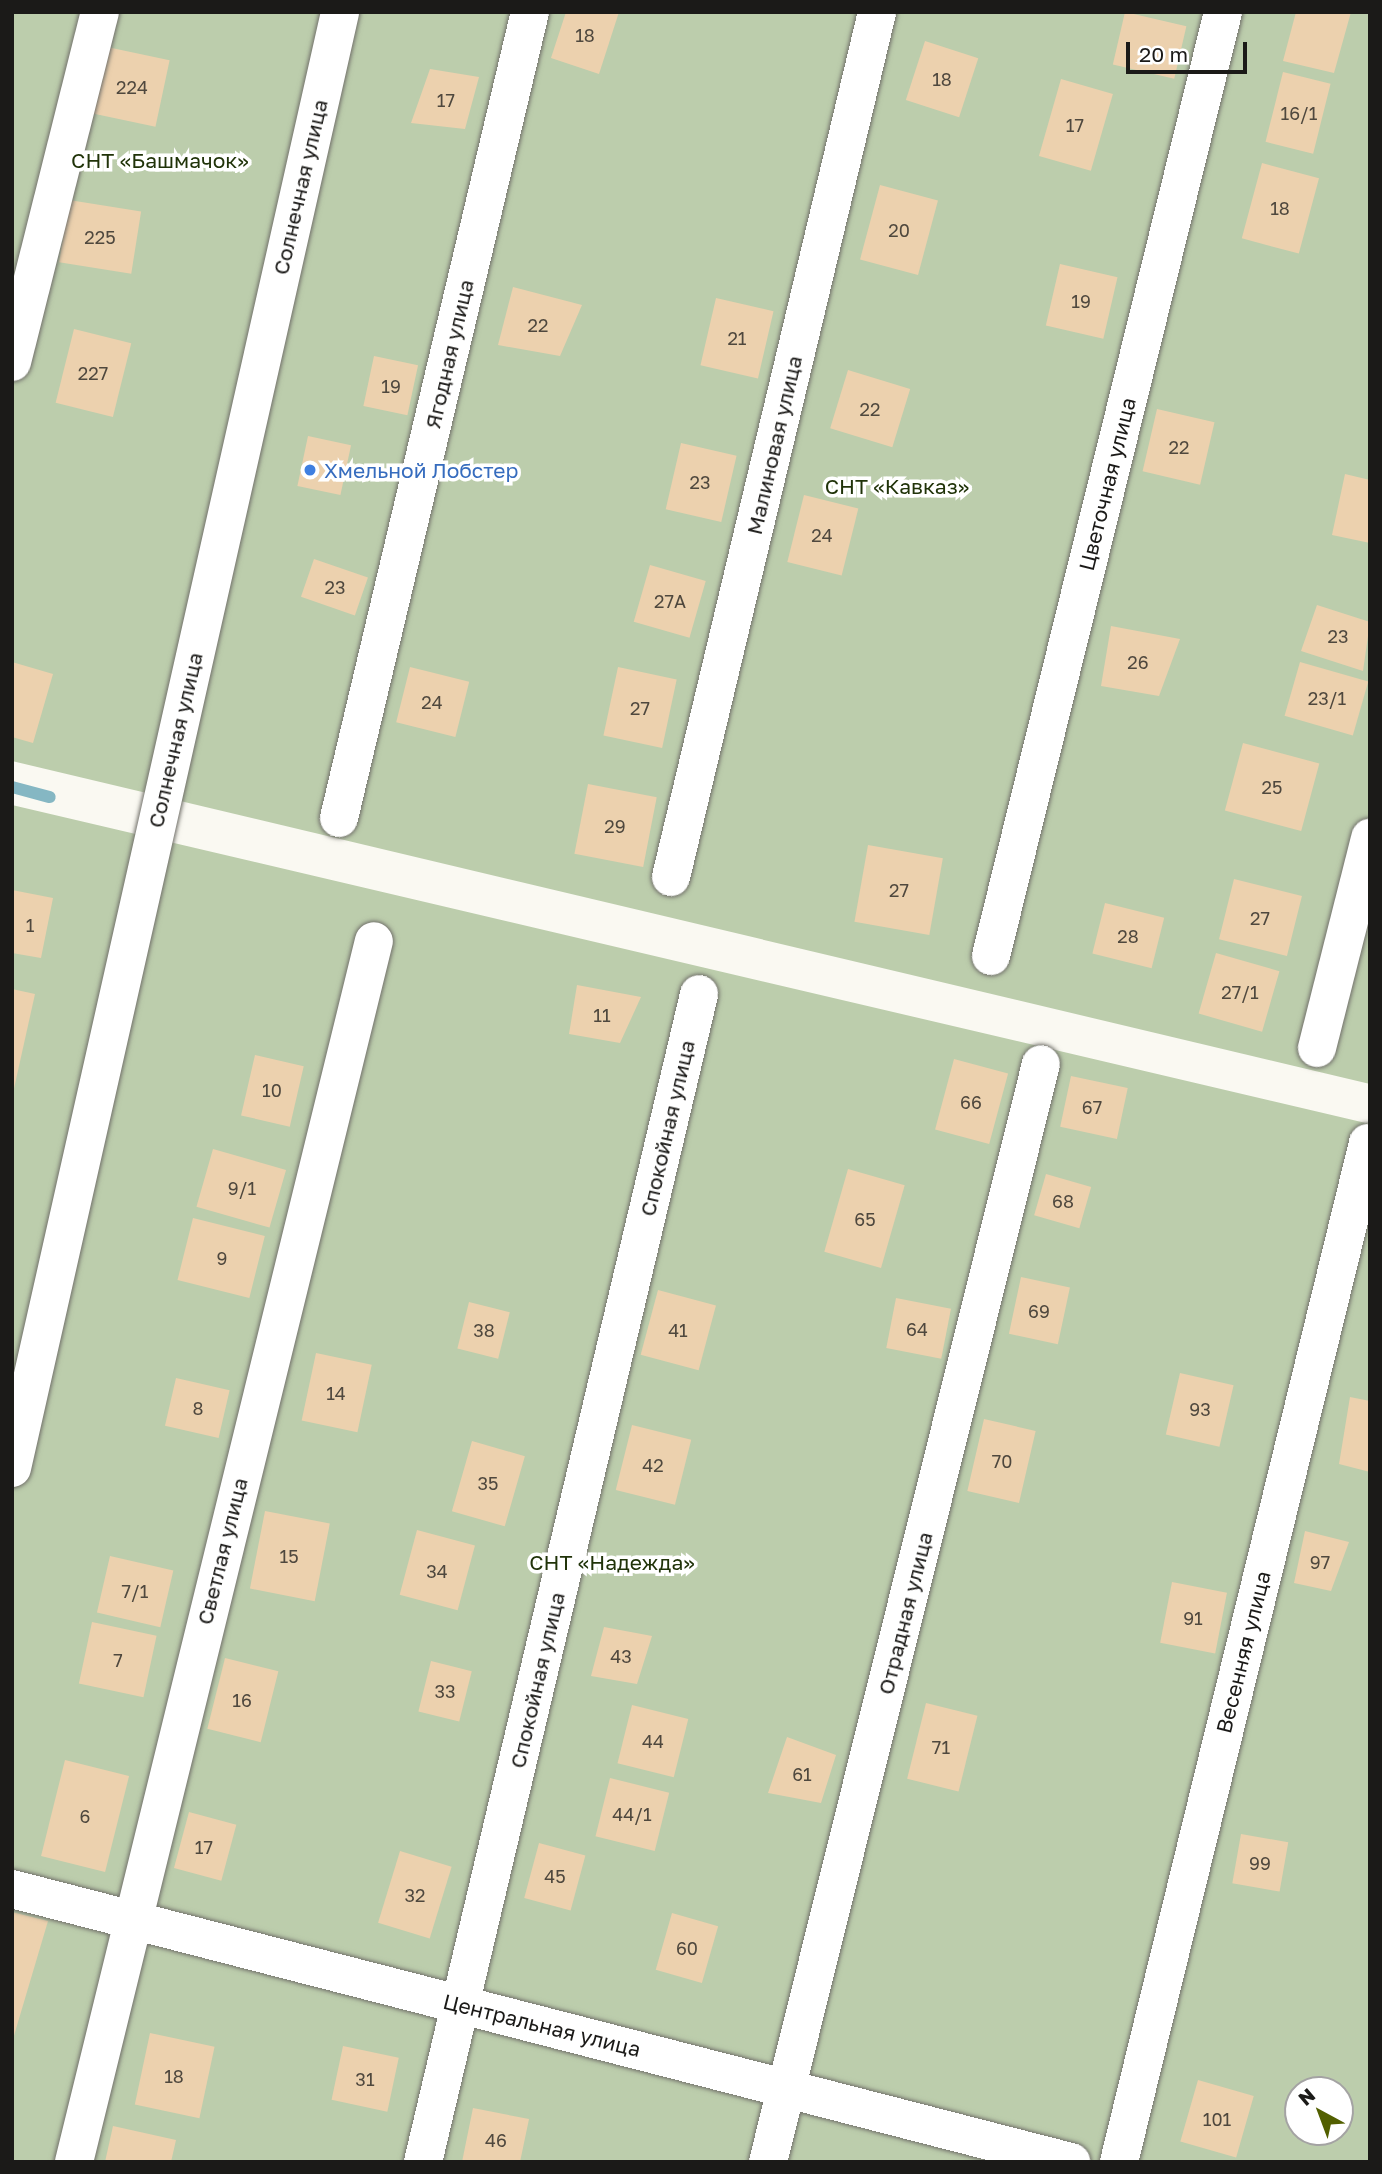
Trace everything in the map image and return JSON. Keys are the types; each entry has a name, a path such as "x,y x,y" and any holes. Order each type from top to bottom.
{"street":[{"path":"12,362 100,12"},
{"name":"Солнечная улица","path":"12,1468 340,12"},
{"name":"Ягодная улица","path":"339,818 530,12"},
{"name":"Малиновая улица","path":"671,877 877,12"},
{"name":"Цветочная улица","path":"991,956 1223,12"},
{"path":"1317,1048 1370,838"},
{"name":"Светлая улица","path":"74,2162 129,1922 374,940"},
{"name":"Спокойная улица","path":"424,2162 699,994"},
{"name":"Отрадная улица","path":"768,2162 1041,1064"},
{"name":"Весенняя улица","path":"1119,2162 1368,1143"},
{"name":"Центральная улица","path":"12,1889 129,1922 788,2085 1071,2162"}],"green space":[{"name":"СНТ «Кавказ»","path":"12,12 1370,12 1370,1084 12,761"},
{"name":"СНТ «Надежда»","path":"12,805 1370,1124 1370,2162 12,2162"}],"building":[{"path":"566,12 619,12 599,74 551,58"},
{"path":"1125,12 1186,26 1174,79 1113,65"},
{"path":"1296,12 1351,12 1334,73 1283,61"},
{"path":"925,41 978,58 959,117 906,100"},
{"path":"107,47 170,60 155,127 93,114"},
{"path":"430,69 479,77 465,129 411,123"},
{"path":"1283,72 1331,84 1313,154 1266,142"},
{"path":"1061,79 1113,94 1091,171 1039,156"},
{"path":"1262,163 1319,178 1299,254 1242,238"},
{"path":"880,185 938,201 918,275 860,259"},
{"path":"69,200 141,211 131,274 59,262"},
{"path":"1060,264 1117,277 1103,339 1046,325"},
{"path":"513,287 582,305 560,356 498,345"},
{"path":"716,298 773,311 758,379 700,365"},
{"path":"74,329 131,343 113,417 56,403"},
{"path":"374,356 418,365 407,415 363,406"},
{"path":"848,370 910,389 892,447 830,428"},
{"path":"1157,409 1214,422 1200,485 1143,471"},
{"path":"308,436 351,445 340,495 297,486"},
{"path":"681,443 737,456 721,522 666,509"},
{"path":"1345,474 1370,480 1370,543 1332,535"},
{"path":"804,495 858,509 842,575 787,562"},
{"path":"314,559 368,578 355,615 301,597"},
{"path":"650,565 706,581 689,638 634,622"},
{"path":"1317,605 1370,622 1363,671 1301,651"},
{"path":"1111,626 1180,639 1159,696 1101,686"},
{"path":"12,662 53,674 33,743 12,737"},
{"path":"1300,662 1368,682 1353,735 1285,716"},
{"path":"410,667 469,682 455,737 396,722"},
{"path":"618,667 677,679 662,748 603,735"},
{"path":"1243,743 1319,763 1301,831 1225,811"},
{"path":"588,784 657,797 643,867 574,854"},
{"path":"868,845 943,858 929,935 854,922"},
{"path":"1234,879 1302,896 1287,956 1219,939"},
{"path":"12,890 53,898 41,958 12,953"},
{"path":"1105,903 1164,918 1152,968 1092,953"},
{"path":"1216,953 1279,971 1262,1032 1199,1014"},
{"path":"577,985 641,997 620,1043 569,1034"},
{"path":"12,989 35,994 13,1093 12,1093"},
{"path":"255,1055 304,1066 290,1127 241,1115"},
{"path":"954,1059 1008,1073 989,1144 935,1130"},
{"path":"1071,1076 1128,1088 1117,1139 1060,1127"},
{"path":"213,1149 286,1170 270,1228 196,1207"},
{"path":"848,1169 905,1185 881,1268 824,1252"},
{"path":"1046,1174 1091,1187 1079,1228 1034,1215"},
{"path":"193,1218 265,1236 249,1298 178,1280"},
{"path":"1021,1277 1070,1287 1058,1344 1009,1334"},
{"path":"658,1290 716,1306 699,1370 641,1355"},
{"path":"896,1298 951,1309 941,1359 886,1348"},
{"path":"469,1302 510,1312 498,1359 457,1349"},
{"path":"316,1353 372,1365 357,1432 302,1420"},
{"path":"1180,1373 1234,1385 1219,1447 1166,1434"},
{"path":"176,1378 230,1390 219,1438 165,1426"},
{"path":"1350,1397 1370,1401 1370,1472 1339,1464"},
{"path":"984,1419 1036,1431 1019,1503 967,1491"},
{"path":"632,1425 691,1440 675,1505 616,1490"},
{"path":"472,1441 525,1456 505,1526 452,1511"},
{"path":"265,1511 330,1524 315,1601 250,1589"},
{"path":"417,1530 475,1546 458,1610 400,1595"},
{"path":"1305,1531 1349,1542 1331,1591 1294,1583"},
{"path":"110,1556 173,1571 160,1627 97,1613"},
{"path":"1172,1582 1227,1593 1215,1654 1160,1643"},
{"path":"92,1622 157,1636 143,1697 79,1684"},
{"path":"604,1627 652,1636 637,1684 591,1676"},
{"path":"225,1658 278,1671 261,1742 207,1729"},
{"path":"431,1661 472,1671 459,1722 418,1711"},
{"path":"926,1703 977,1716 959,1792 907,1779"},
{"path":"632,1705 688,1719 674,1777 617,1763"},
{"path":"787,1737 836,1755 821,1803 768,1793"},
{"path":"65,1760 129,1776 105,1872 41,1856"},
{"path":"610,1778 669,1793 655,1851 595,1836"},
{"path":"189,1812 236,1825 221,1881 174,1868"},
{"path":"1241,1834 1288,1842 1280,1892 1232,1883"},
{"path":"539,1843 585,1855 571,1910 524,1898"},
{"path":"400,1851 452,1867 430,1939 378,1923"},
{"path":"12,1912 48,1921 13,2039 12,2039"},
{"path":"672,1913 718,1926 702,1983 656,1970"},
{"path":"150,2033 215,2047 199,2118 135,2104"},
{"path":"343,2046 399,2058 387,2112 332,2100"},
{"path":"1198,2080 1254,2096 1236,2158 1180,2142"},
{"path":"473,2108 529,2119 520,2162 462,2162"},
{"path":"113,2126 176,2140 171,2162 105,2162"}],"waterway":[{"path":"12,787 50,797"}],"place":[{"name":"Хмельной Лобстер","path":"310,470"}],"park label":[{"name":"СНТ «Башмачок»","path":"160,160"}]}
